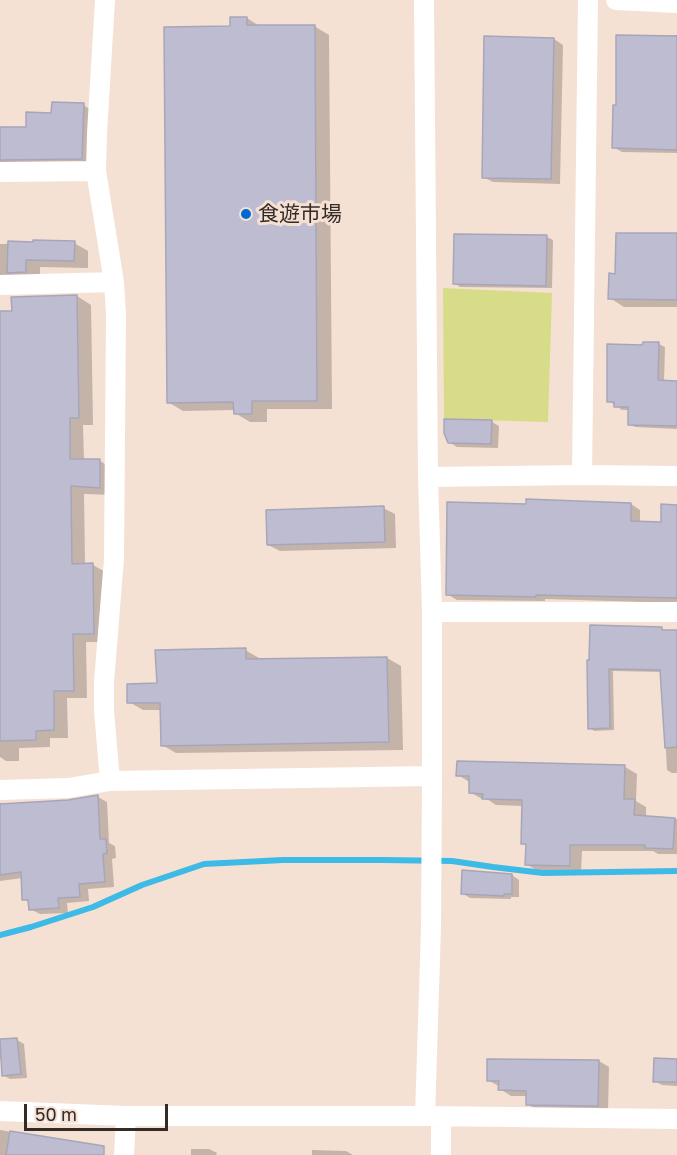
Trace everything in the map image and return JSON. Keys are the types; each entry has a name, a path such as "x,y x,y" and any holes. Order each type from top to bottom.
{"street":[{"path":"105,0 96,171 114,282 116,314 114,559 104,682 104,711 111,781"},
{"path":"424,0 428,477 432,612 433,1117 441,1155"},
{"path":"582,475 588,0"},
{"path":"616,0 677,3"},
{"path":"0,172 96,171"},
{"path":"0,285 114,282"},
{"path":"428,477 677,476"},
{"path":"432,612 677,612"},
{"path":"0,790 68,788 111,781 432,776"},
{"path":"0,1111 126,1116 677,1119"},
{"path":"124,1155 126,1116"}],"green space":[{"path":"443,288 552,293 548,422 444,419"}],"building":[{"path":"230,17 247,17 247,25 315,25 317,401 252,401 252,414 234,414 233,402 167,403 164,27 230,26"},
{"path":"616,35 677,36 677,150 612,148 613,105 616,105"},
{"path":"484,36 554,38 551,179 482,178"},
{"path":"52,102 84,103 82,159 0,160 0,127 26,127 26,112 51,113"},
{"path":"616,233 677,233 677,300 608,299 609,273 615,274"},
{"path":"454,234 547,235 546,286 453,284"},
{"path":"33,240 75,241 74,261 26,260 26,272 7,273 8,241 33,242"},
{"path":"77,295 79,418 70,418 70,459 100,459 100,488 71,486 72,564 93,563 94,634 73,634 74,691 54,691 54,730 36,731 36,740 0,741 0,311 12,311 11,297"},
{"path":"643,342 659,342 658,380 677,381 677,426 628,425 628,407 614,407 614,402 607,402 607,344 642,345"},
{"path":"444,419 492,420 491,444 448,443 444,433"},
{"path":"526,499 631,503 631,521 661,522 661,504 677,505 677,598 446,595 447,502 526,504"},
{"path":"384,506 385,542 267,545 266,510"},
{"path":"590,625 662,627 662,630 677,630 677,747 665,748 660,670 609,669 610,728 588,729 587,660 589,660"},
{"path":"246,648 246,659 387,657 389,742 161,746 160,703 127,703 127,684 157,683 155,650"},
{"path":"457,761 625,765 624,799 635,799 634,815 675,818 673,849 645,848 645,845 570,845 570,866 525,865 526,844 521,844 522,800 482,799 483,794 469,793 469,776 456,776"},
{"path":"98,795 100,839 106,839 107,853 103,854 105,882 79,884 80,897 58,898 59,908 29,910 28,900 22,900 21,872 0,875 0,804 68,800"},
{"path":"462,870 512,874 512,894 504,894 504,896 461,894"},
{"path":"17,1038 21,1074 2,1076 0,1039"},
{"path":"654,1058 677,1059 677,1082 653,1082"},
{"path":"487,1059 599,1060 598,1106 526,1105 526,1091 498,1090 499,1081 487,1081"},
{"path":"10,1131 104,1146 104,1155 6,1155"}],"waterway":[{"path":"0,935 93,907 142,885 204,864 283,860 452,861 543,873 677,871"}],"place":[{"name":"食遊市場","path":"246,214"}]}
